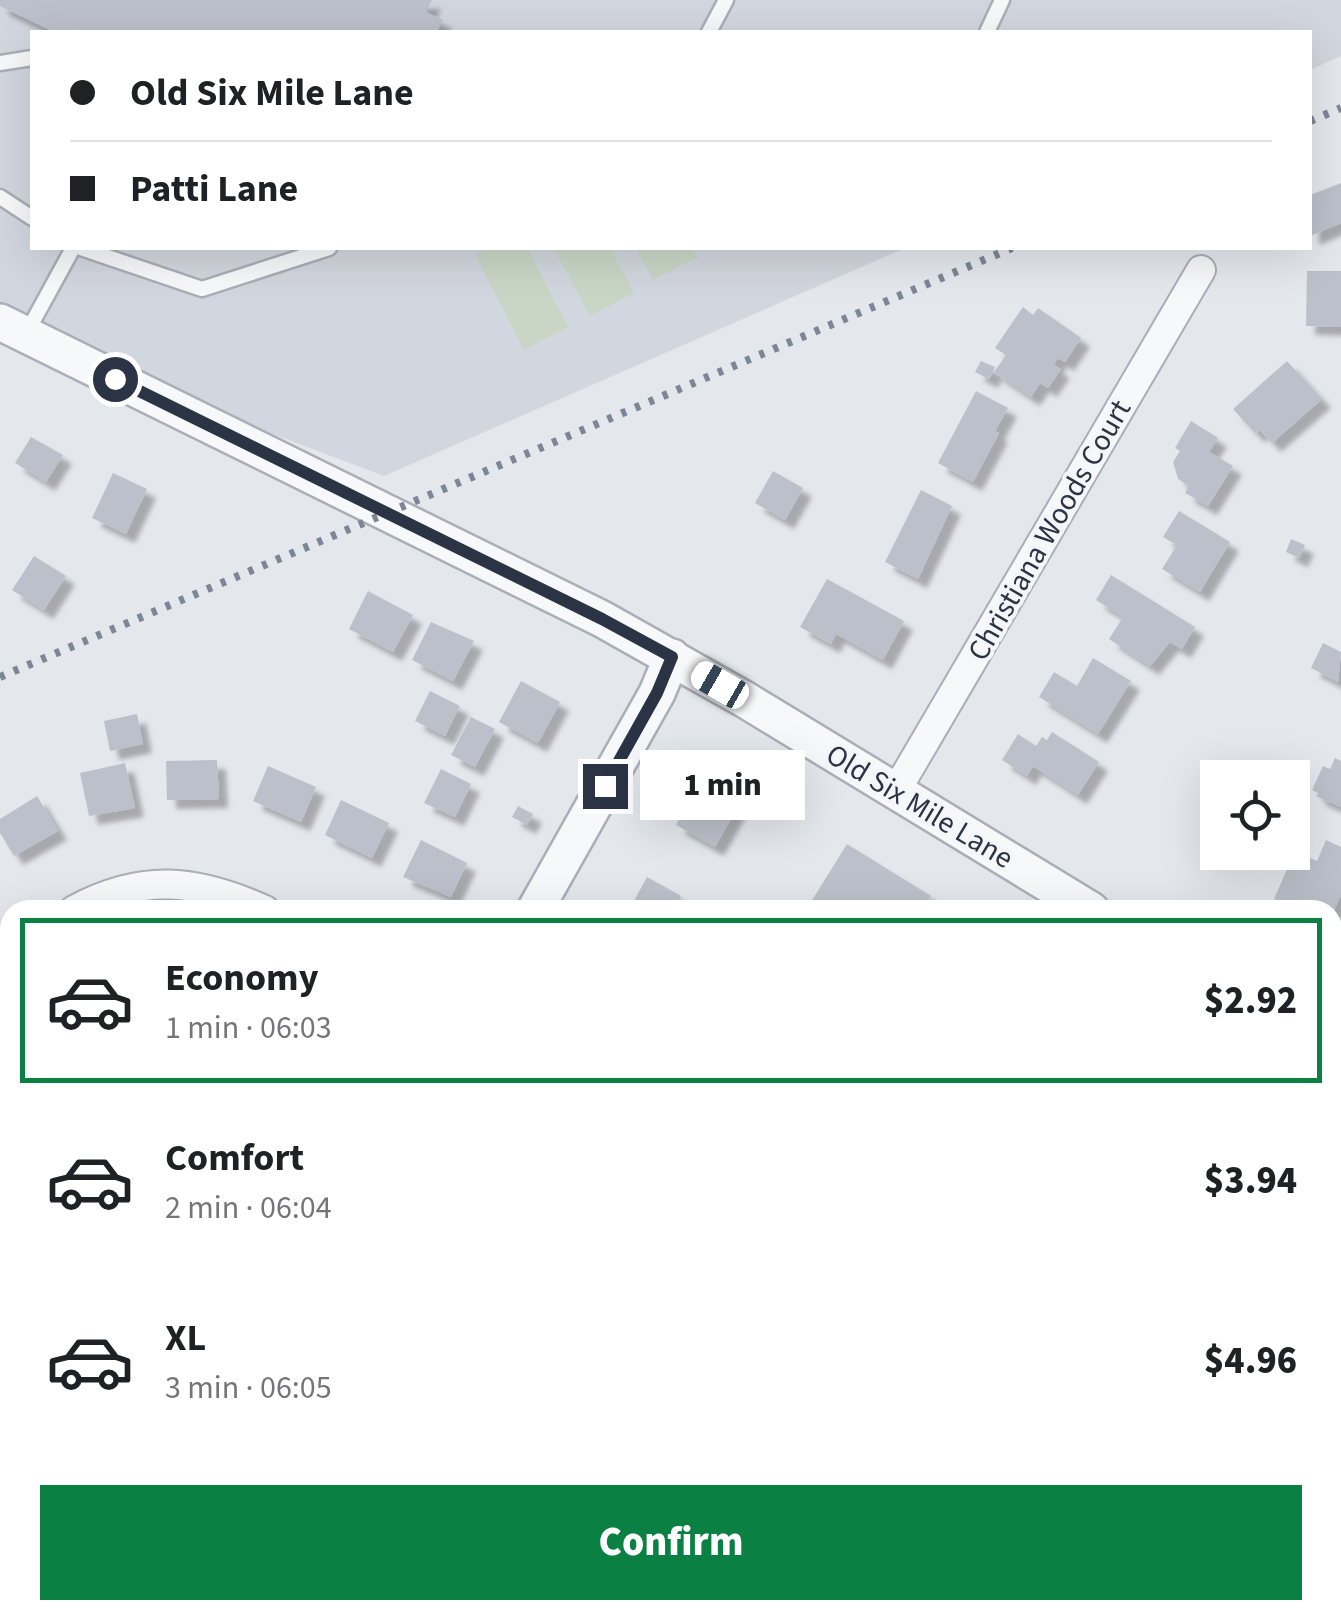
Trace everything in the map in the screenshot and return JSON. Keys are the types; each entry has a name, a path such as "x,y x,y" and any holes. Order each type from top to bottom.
{"street":[{"name":"Christiana Woods Court","path":"896,791 1202,270"},
{"name":"Old Six Mile Lane","path":"13,328 602,619 672,657 1075,900"},
{"path":"542,900 657,693 672,657"},
{"path":"92,900 154,884 212,889 240,900"}],"lane":[{"path":"713,30 726,0"},
{"path":"987,30 1002,0"},
{"path":"0,64 30,58"},
{"path":"0,196 30,217"},
{"path":"13,328 75,250"},
{"path":"83,250 202,289 323,250"},
{"path":"270,267 274,250"}],"shaded area":[{"path":"0,0 1341,0 1341,56 1312,69 1312,30 30,30 30,250 900,250 384,476 81,362 0,318"}],"green space":[{"path":"486,250 528,250 568,327 524,350 475,255"},
{"path":"555,250 611,250 634,293 590,316"},
{"path":"637,250 694,250 698,257 653,280"}],"building":[{"path":"0,0 432,0 426,12 443,20 438,30 50,30 0,6"},
{"path":"1341,183 1341,223 1312,235 1312,194"},
{"path":"1307,271 1341,271 1341,327 1306,326"},
{"path":"1023,307 1033,315 1038,308 1081,338 1065,362 1058,358 1056,361 1054,365 1061,369 1048,388 1040,383 1031,397 994,372 1006,355 995,348"},
{"path":"981,361 995,367 989,379 975,372"},
{"path":"1287,361 1322,399 1272,443 1260,430 1255,433 1233,409"},
{"path":"976,391 1008,408 973,482 938,463"},
{"path":"1191,421 1218,438 1209,452 1233,466 1208,506 1185,493 1189,486 1178,479 1173,462 1180,451 1175,448"},
{"path":"31,437 63,455 46,482 15,463"},
{"path":"773,471 803,488 785,520 755,503"},
{"path":"113,473 147,489 126,534 92,518"},
{"path":"921,490 952,506 918,579 885,562"},
{"path":"1179,511 1230,542 1200,592 1162,569 1177,545 1163,537"},
{"path":"1291,539 1305,545 1299,558 1286,552"},
{"path":"34,556 66,576 44,610 12,590"},
{"path":"1111,575 1195,627 1182,649 1170,642 1150,666 1109,639 1123,617 1096,600"},
{"path":"827,579 904,621 883,660 836,634 831,644 800,627"},
{"path":"368,591 413,615 393,652 349,629"},
{"path":"431,622 474,641 453,681 412,660"},
{"path":"1323,643 1341,652 1338,682 1311,668"},
{"path":"1093,658 1131,681 1098,734 1039,697 1054,672 1077,686"},
{"path":"521,681 560,702 538,743 499,722"},
{"path":"430,691 460,706 445,736 415,721"},
{"path":"137,714 143,744 110,751 104,721"},
{"path":"471,717 495,729 475,767 451,755"},
{"path":"1052,732 1099,762 1078,795 1033,766 1027,776 1002,760 1018,734 1036,746"},
{"path":"1335,758 1341,761 1341,807 1316,796 1318,793 1312,790 1323,766 1330,769"},
{"path":"217,760 219,799 167,800 166,761"},
{"path":"125,763 135,808 89,816 80,773"},
{"path":"268,766 316,787 301,822 253,801"},
{"path":"441,769 471,784 455,817 424,803"},
{"path":"698,783 738,806 715,847 676,825"},
{"path":"37,796 58,831 14,856 0,833 0,819"},
{"path":"341,800 389,823 372,858 325,835"},
{"path":"518,806 533,814 527,825 512,817"},
{"path":"421,840 467,863 451,897 403,877"},
{"path":"1326,840 1341,847 1339,900 1274,899 1287,870 1310,870 1310,858 1317,861"},
{"path":"847,844 931,896 928,900 812,900"},
{"path":"647,877 681,896 679,900 634,900"}],"railway":[{"path":"1312,120 1341,108"},
{"path":"0,677 1007,250"}],"route":[{"path":"115,379 672,657 657,693 605,786"}]}
